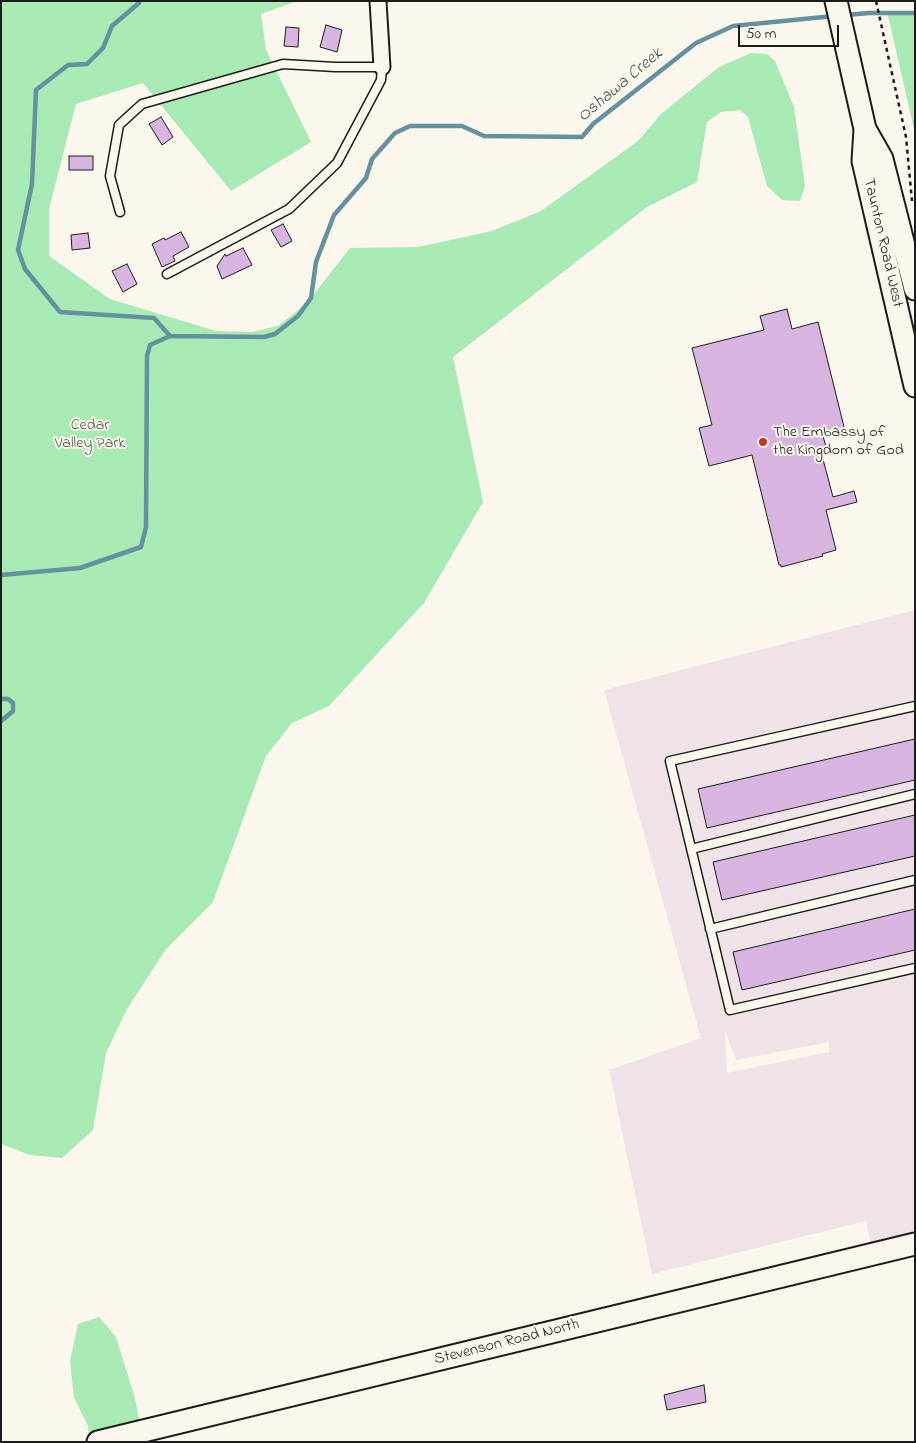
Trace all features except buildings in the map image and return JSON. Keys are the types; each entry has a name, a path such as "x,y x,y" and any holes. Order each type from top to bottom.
{"street":[{"path":"378,1 382,67"},
{"name":"Taunton Road West","path":"836,1 865,129 864,161 915,386"},
{"name":"Taunton Road West","path":"865,129 882,159 915,289"},
{"name":"Stevenson Road North","path":"98,1442 915,1244"}],"lane":[{"path":"120,212 110,176 119,125 142,104 282,64 382,67 381,80 337,163 289,209 167,274"},
{"path":"915,706 670,761 730,1010 915,968"},
{"path":"691,850 915,794"},
{"path":"710,930 915,880"}],"path":[{"path":"876,1 906,137 914,208"}],"shaded area":[{"path":"915,610 915,1235 871,1245 866,1221 652,1274 609,1070 701,1038 604,690","holes":["725,1030 736,1060 829,1042 829,1052 727,1073"]}],"green space":[{"name":"Cedar Valley Park","path":"1,1 297,1 261,14 266,50 311,142 231,191 143,83 76,104 49,209 49,256 110,299 216,331 251,332 278,326 307,303 350,248 418,247 492,231 541,211 638,141 662,113 719,67 751,53 767,54 775,61 794,107 805,186 800,201 782,200 767,186 748,117 740,110 721,112 707,122 697,182 647,207 453,357 483,502 424,603 329,706 292,723 266,756 213,902 166,949 127,1009 106,1053 93,1130 62,1158 30,1155 1,1144"},
{"path":"887,11 915,13 915,134"},
{"path":"99,1317 116,1337 135,1398 141,1431 146,1442 89,1442 88,1426 74,1398 70,1361 78,1324"}],"waterway":[{"path":"139,1 112,26 103,48 87,64 68,65 36,90 32,184 18,250 25,269 60,312 154,318 170,336"},
{"name":"Oshawa Creek","path":"846,15 915,13"},
{"name":"Oshawa Creek","path":"1,575 80,568 141,547 146,527 147,356 150,345 170,336 264,337 275,334 298,316 311,298 316,262 334,215 366,178 372,159 395,133 410,126 462,126 484,136 582,137 593,124 696,43 733,26 834,16"},
{"name":"Oshawa Creek","path":"1,699 8,699 13,703 13,711 1,721"}],"place":[{"name":"The Embassy of the Kingdom of God","path":"763,442"}]}
